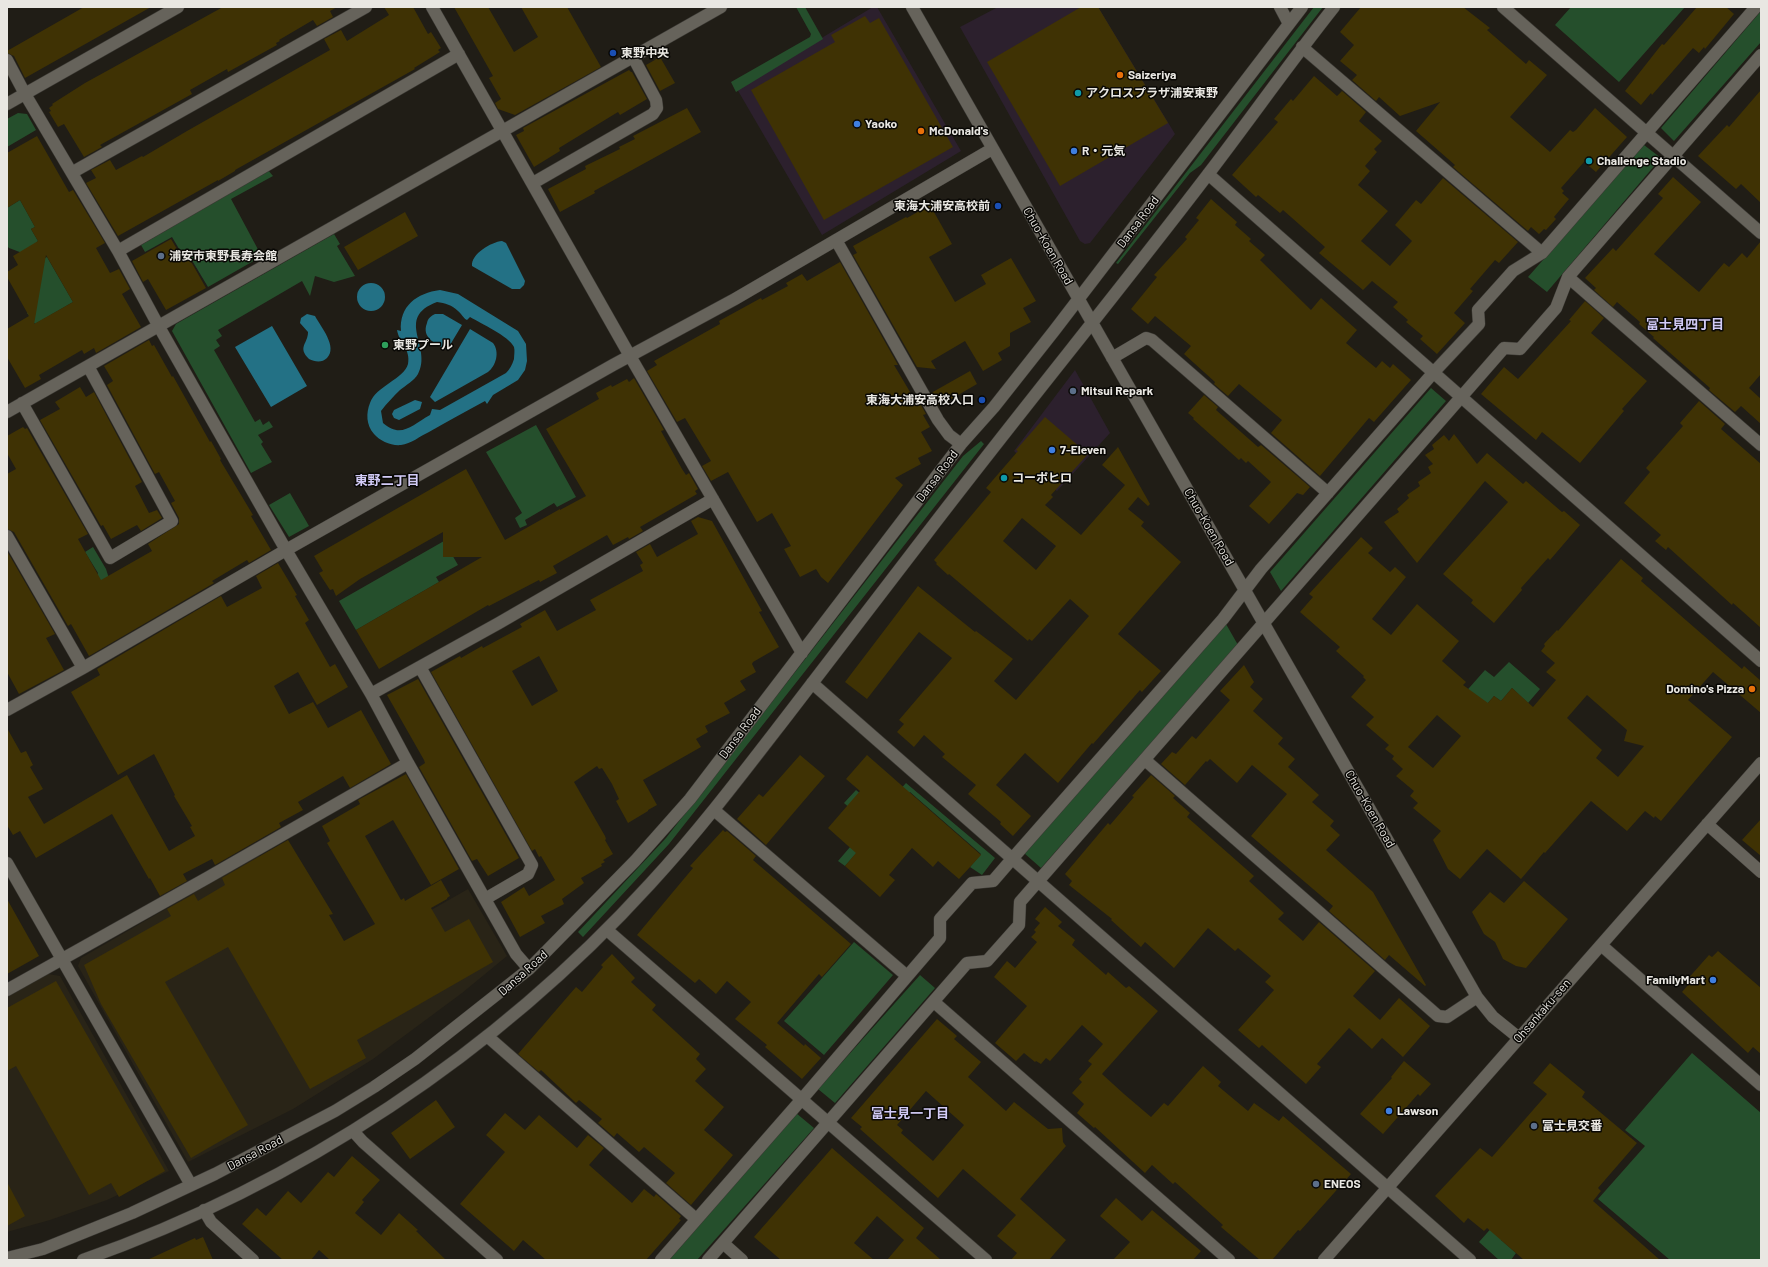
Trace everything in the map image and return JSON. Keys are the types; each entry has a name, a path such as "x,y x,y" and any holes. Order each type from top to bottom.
{"street":[{"path":"7,104 178,7"},
{"path":"73,172 366,7"},
{"path":"432,7 504,131 630,356 802,653"},
{"path":"7,412 721,7"},
{"name":"Chuo-Koen Road","path":"912,7 1477,997 1493,1017 1519,1038"},
{"path":"1280,7 1289,24"},
{"name":"Dansa Road","path":"7,1258 50,1246 132,1213 191,1186 335,1111 374,1087 448,1034 529,969 635,861 690,798 961,444 994,407 1079,299 1302,7"},
{"name":"Dansa Road","path":"83,1260 134,1242 204,1210 276,1175 353,1131 413,1092 487,1036 584,952 607,930 650,884 714,810 1208,174 1302,47 1334,7"},
{"path":"1502,7 1761,233"},
{"path":"660,1260 802,1099 940,938 940,919 972,883 993,881 1227,615 1245,589 1328,493 1434,372 1479,324 1478,310 1513,271 1542,253 1752,9"},
{"path":"1302,47 1542,253"},
{"path":"118,251 459,54"},
{"path":"708,1260 967,963 987,961 1019,925 1020,902 1462,398 1504,348 1520,349 1551,314 1556,308 1568,277 1761,55"},
{"path":"533,183 653,114 657,108 656,100 633,57"},
{"path":"7,60 25,94 73,172 118,251 158,325 286,550 372,694 408,763 516,954 529,969"},
{"path":"9,704 83,668 286,550 702,317 992,149"},
{"path":"1208,174 1761,661"},
{"path":"836,240 938,420 949,435 961,444"},
{"path":"1568,277 1761,446"},
{"path":"1112,358 1146,338 1152,340 1328,493"},
{"path":"22,403 110,558 172,521 88,366"},
{"path":"372,694 712,499"},
{"path":"7,536 83,668"},
{"path":"420,667 532,865 528,874 485,899"},
{"path":"812,684 1470,1260"},
{"path":"1145,760 1438,1016 1447,1017 1477,997"},
{"path":"7,990 408,763"},
{"name":"Ohsankaku-sen","path":"1324,1260 1761,763"},
{"path":"714,810 907,976"},
{"path":"1707,824 1761,872"},
{"path":"7,862 191,1186"},
{"path":"607,930 986,1260"},
{"path":"1601,945 1761,1085"},
{"path":"934,1002 1229,1260"},
{"path":"487,1036 696,1219"},
{"path":"353,1131 363,1142 497,1260"},
{"path":"204,1210 211,1222 253,1260"},
{"path":"723,1243 742,1260"}],"shaded area":[{"path":"873,7 877,7 961,151 822,235 737,89"},
{"name":"アクロスプラザ浦安東野","path":"998,7 1098,7 1175,134 1090,243 1085,244 1080,241 960,27"},
{"path":"1075,370 1110,433 1057,491 1014,451"},
{"path":"259,855 326,970 468,889 507,956 462,993 373,1059 293,1109 188,1162 78,966 81,958"},
{"path":"48,974 60,976 169,1171 107,1200 50,1220 7,1232 7,997"}],"green space":[{"path":"796,7 805,7 823,39 736,92 731,82 810,37 811,34"},
{"path":"1314,7 1323,7 1201,165 1190,173 1118,264 1116,263"},
{"path":"1571,7 1685,7 1619,82 1555,25"},
{"path":"1761,11 1761,42 1674,141 1661,128"},
{"path":"18,113 27,114 36,130 7,147 7,119"},
{"path":"1644,145 1661,158 1547,292 1528,277"},
{"path":"268,170 273,176 231,199 261,255 256,257 257,259 208,287 190,257 185,259 172,237 145,252 141,245"},
{"path":"20,200 35,227 31,229 38,241 25,254 7,246 7,208"},
{"path":"334,234 340,244 337,246 355,276 334,282 315,276 310,296 302,281 218,330 222,336 216,340 220,346 214,350 255,422 260,419 263,425 269,421 273,427 258,435 263,442 261,444 272,462 251,473 172,331 176,324"},
{"path":"47,257 73,302 35,324 27,313 34,264"},
{"path":"1431,388 1446,401 1281,591 1270,572"},
{"path":"536,425 576,497 557,507 554,503 525,520 527,525 520,528 515,518 522,513 486,452"},
{"path":"981,441 984,444 669,844 583,937 578,932 666,838 963,456"},
{"path":"290,493 309,526 289,537 269,505"},
{"path":"444,541 458,565 436,577 439,582 356,630 339,601"},
{"path":"93,547 106,569 111,585 95,581 98,573 85,552"},
{"path":"1226,624 1238,645 1041,868 1024,853"},
{"path":"1509,662 1540,689 1528,703 1512,688 1501,701 1494,696 1488,703 1454,705 1485,670 1494,677"},
{"path":"906,783 995,858 982,875 970,867 981,854 910,792 845,866 838,861 869,825 844,803 856,790 881,811"},
{"path":"854,942 893,975 824,1055 784,1021"},
{"path":"920,975 935,988 835,1103 818,1089"},
{"path":"1692,1053 1761,1113 1761,1260 1670,1260 1598,1199 1645,1146 1625,1130"},
{"path":"796,1113 814,1128 697,1260 669,1260"},
{"path":"1549,1163 1501,1240 1516,1253 1511,1260 1499,1260 1479,1242"}],"water":[{"path":"502,241 506,243 525,281 524,285 520,289 512,289 472,266 475,257 482,249"},
{"path":"371,283 381,287 385,297 381,307 371,311 361,307 357,297 361,287"},
{"path":"440,290 458,294 518,331 526,344 527,361 525,370 518,380 493,395 487,404 485,401 408,443 401,445 390,444 379,439 369,427 367,415 370,403 373,397 401,374 408,364 408,354 397,330 401,331 401,322 406,308 417,298","holes":["437,302 453,307 467,320 470,317 494,330 514,347 514,359 506,373 440,410 432,409 430,415 412,426 401,430 389,428 383,423 381,411 400,390 412,381 418,374 421,364 421,354 416,325 418,316 424,309"]},
{"path":"307,314 315,316 330,343 330,353 323,361 309,359 304,351 303,348 308,332 300,323 301,318"},
{"path":"435,314 443,314 462,325 447,350 431,340 426,333 428,320"},
{"path":"272,326 307,386 271,407 235,347"},
{"path":"470,329 493,343 497,355 495,363 488,372 435,402 430,397"},
{"path":"415,400 422,402 420,409 399,420 394,418 392,414 394,410"}],"building":[{"path":"84,7 151,7 25,78 14,56 7,53 7,51"},
{"path":"223,7 337,7 330,11 333,17 317,26 313,20 279,40 280,41 276,43 277,45 228,72 227,69 190,90 192,94 100,145 102,147 84,157 64,124 58,127 49,112 51,111 49,108 53,105 52,104 85,83"},
{"path":"384,7 413,7 428,34 431,32 441,48 438,50 440,52 414,68 415,69 118,236 86,183 96,178 91,170 110,160 116,170 142,156 143,157 330,50 324,39 341,30 347,41 389,15"},
{"path":"454,7 488,7 514,52 538,37 521,7 567,7 601,67 515,115 498,109 495,103 501,99 489,78 493,76"},
{"name":"アクロスプラザ浦安東野","path":"1081,7 1098,7 1168,123 1060,186 987,62"},
{"path":"1361,7 1463,7 1490,28 1487,30 1526,64 1529,60 1547,75 1510,117 1550,152 1570,130 1573,132 1576,130 1595,108 1627,137 1596,172 1584,162 1561,188 1564,191 1562,193 1569,199 1554,217 1556,219 1546,230 1544,229 1539,234 1531,227 1528,231 1453,167 1455,165 1416,131 1440,102 1400,116 1379,97 1376,101 1352,80 1357,75 1340,61 1354,45 1340,32"},
{"path":"1697,7 1726,7 1734,14 1705,49 1704,47 1699,53 1693,48 1652,95 1651,93 1641,105 1625,91 1662,44 1664,45"},
{"path":"865,16 870,23 879,18 953,147 824,220 751,90 835,42 831,35"},
{"path":"660,57 675,83 660,91 646,65"},
{"path":"629,70 632,72 647,99 620,115 618,112 559,148 560,151 534,167 516,135 524,131 523,128"},
{"path":"1314,76 1337,96 1342,91 1366,112 1359,121 1382,141 1374,149 1377,152 1365,166 1370,171 1358,185 1388,211 1361,241 1390,266 1412,241 1395,225 1416,200 1421,204 1443,178 1518,242 1499,263 1495,260 1470,289 1473,291 1454,313 1465,323 1437,354 1420,339 1423,336 1406,322 1408,320 1393,307 1398,302 1372,281 1363,290 1319,253 1325,247 1283,210 1280,213 1258,195 1256,197 1232,175 1278,122 1274,119 1291,99 1293,101"},
{"path":"1761,90 1761,203 1741,184 1736,189 1698,156 1727,125 1729,127"},
{"path":"687,108 701,132 594,191 595,193 560,212 548,189 586,169 585,166 620,149 619,147 635,139 633,136"},
{"path":"37,136 69,192 73,190 105,243 96,248 110,273 119,269 130,289 122,294 141,327 96,353 94,348 84,354 82,350 39,375 41,379 25,388 7,357 7,329 29,316 7,277 7,272 18,265 13,256 38,241 31,229 35,227 20,200 7,208 7,153","holes":["46,255 73,302 34,324"]},
{"path":"1673,177 1701,202 1654,254 1699,292 1724,263 1729,267 1742,253 1747,258 1761,241 1761,374 1749,388 1761,399 1761,424 1741,406 1735,412 1653,338 1654,337 1639,324 1640,322 1617,302 1613,307 1594,290 1596,288 1585,278 1613,248 1616,251 1663,198 1658,194"},
{"path":"1211,199 1237,222 1235,225 1251,239 1249,241 1265,255 1260,260 1311,310 1321,298 1357,330 1346,343 1376,368 1382,361 1390,368 1393,364 1411,380 1374,422 1369,418 1320,476 1271,433 1282,420 1239,384 1228,396 1184,354 1191,346 1155,316 1148,324 1131,309 1157,277 1154,275 1187,239 1185,237 1199,220 1196,218"},
{"path":"930,205 952,244 929,257 955,302 986,284 981,275 1011,258 1036,301 1023,308 1031,322 1010,333 1010,346 998,353 1002,360 983,371 965,341 931,361 936,369 917,367 853,255 857,253 853,246"},
{"path":"405,212 418,236 358,270 344,247"},
{"path":"171,239 184,261 189,258 206,288 166,310 148,279 143,282 132,261"},
{"path":"840,262 898,365 894,365 916,402 918,400 926,414 923,415 930,427 921,432 932,451 918,458 921,464 895,478 903,485 828,583 821,577 816,569 800,577 784,549 791,546 772,513 757,522 728,472 711,481 702,466 711,461 685,418 677,422 647,371 657,365 654,361 720,324 719,321 761,298 762,300 788,286 786,283 802,274 807,281"},
{"path":"1585,301 1604,318 1591,333 1647,381 1622,409 1624,411 1580,463 1542,432 1536,440 1481,394 1504,367 1518,379 1571,321 1569,320"},
{"path":"149,340 152,346 154,345 210,442 211,441 221,459 220,460 253,515 251,516 271,550 249,563 247,560 212,581 214,583 89,656 71,624 68,626 14,532 7,529 7,474 16,469 7,453 7,436 23,427 25,429 27,428 88,534 78,539 101,580 152,551 148,544 179,524 179,518 171,503 175,501 159,472 155,474 107,385 113,381 104,366"},
{"path":"970,371 977,384 939,406 931,393"},
{"path":"634,378 664,430 661,431 682,469 686,475 689,473 698,489 695,491 697,494 640,527 643,531 629,539 628,537 613,545 607,535 553,566 557,573 540,582 539,580 489,606 488,605 379,669 356,630 482,557 443,557 443,532 360,579 336,596 333,589 330,590 319,573 323,571 314,556 466,469 505,540 586,496 546,429 599,399 596,393 611,385 612,387 627,379 629,382"},
{"path":"80,387 86,397 94,392 142,482 135,486 149,513 157,510 162,518 141,531 137,525 111,539 103,525 101,526 40,420 60,409 55,402"},
{"path":"1204,395 1218,407 1216,410 1258,447 1261,445 1310,487 1303,495 1297,493 1269,524 1249,506 1271,482 1248,461 1246,463 1241,458 1239,460 1188,413"},
{"path":"1699,401 1725,424 1721,429 1761,464 1761,628 1733,603 1732,605 1668,547 1666,550 1655,541 1661,535 1624,503 1650,472 1646,468 1683,426 1680,423"},
{"path":"1045,417 1088,454 1051,495 1053,497 1045,505 1081,535 1125,485 1102,465 1118,447 1150,504 1148,506 1138,497 1128,509 1144,522 1141,526 1181,562 1118,634 1161,671 1142,692 1140,690 1058,783 1025,753 996,785 1031,816 1013,836 1000,824 1001,822 968,794 976,785 942,757 945,754 924,735 914,747 897,732 904,724 899,720 952,658 919,632 867,699 845,682 918,586 975,632 976,631 1013,659 994,681 1016,700 1089,616 1070,599 1032,641 1029,639 1028,641 949,574 948,575 936,564 937,563 934,560 991,492 986,488 1018,451 1016,450","holes":["1022,518 1056,546 1036,570 1003,541"]},
{"path":"1454,434 1477,464 1487,453 1523,484 1526,481 1562,512 1564,511 1580,525 1550,560 1548,558 1521,588 1522,590 1494,623 1471,603 1473,600 1443,574 1508,502 1485,481 1417,563 1384,522 1399,512 1397,509 1409,498 1407,495 1420,486 1418,482 1431,473 1428,467 1433,464 1425,455 1434,449 1432,445 1444,435 1449,441"},
{"path":"698,517 712,521 762,611 759,612 779,647 753,662 752,664 756,672 740,681 746,690 724,703 730,713 705,726 708,732 696,739 701,747 643,780 657,805 648,811 628,823 616,801 619,799 612,784 602,768 599,769 597,766 574,782 605,836 605,840 613,854 603,860 605,862 601,864 602,866 581,878 584,883 562,899 564,904 541,916 545,923 520,937 501,902 524,887 529,896 555,880 541,856 539,857 535,849 532,851 431,672 460,656 461,658 482,646 483,648 522,627 520,624 545,610 557,631 596,610 590,600 643,571 640,565 643,563 636,552 650,544 657,557 698,534 691,521","holes":["539,656 558,691 532,706 512,671"]},
{"path":"1361,537 1373,548 1368,553 1390,572 1395,567 1406,577 1372,619 1391,635 1417,604 1459,641 1442,661 1466,682 1463,685 1488,703 1494,696 1501,701 1512,688 1533,707 1556,680 1546,672 1555,663 1541,651 1545,646 1544,644 1557,630 1558,631 1621,559 1643,578 1641,581 1742,669 1744,666 1761,681 1761,713 1713,672 1688,700 1732,737 1661,821 1645,811 1627,831 1591,801 1521,879 1487,849 1460,879 1448,869 1433,840 1441,831 1413,808 1418,803 1410,796 1414,791 1396,776 1403,769 1392,759 1394,756 1385,749 1389,745 1366,725 1374,717 1351,697 1366,680 1363,677 1364,676 1336,651 1340,647 1300,612 1313,597 1309,594","holes":["1587,695 1627,730 1624,741 1644,746 1618,777 1596,758 1602,750 1567,718","1437,715 1461,736 1433,768 1408,747"]},
{"path":"7,551 55,634 46,638 64,670 19,694 7,672"},
{"path":"278,563 297,595 295,596 309,620 305,623 330,667 335,664 348,687 317,705 298,672 274,686 289,714 313,702 328,728 361,710 391,764 350,788 343,776 298,802 303,810 279,823 281,827 215,865 212,859 183,874 187,881 160,896 112,814 36,858 20,831 13,835 7,825 7,728 21,753 26,751 33,765 30,767 43,789 28,797 44,824 127,775 169,851 195,836 190,827 192,826 174,796 175,795 154,754 118,775 71,692 100,675 97,669 221,596 227,607 262,588 256,576"},
{"path":"1244,665 1254,682 1250,687 1263,699 1253,711 1283,738 1278,744 1295,759 1288,767 1319,795 1312,802 1334,821 1330,826 1340,835 1326,850 1373,892 1426,985 1425,986 1389,955 1385,960 1329,911 1333,906 1251,836 1287,794 1252,765 1237,783 1210,759 1207,762 1206,761 1185,785 1161,764 1172,752 1176,754 1192,736 1196,739 1230,700 1220,691"},
{"path":"418,679 519,858 488,876 477,859 472,861 419,767 425,763 424,760 387,695"},
{"path":"800,755 825,776 766,845 737,819 759,794 763,797"},
{"path":"867,755 981,855 959,879 938,861 933,867 912,848 889,875 895,880 880,897 845,866 856,853 828,828 860,791 846,779"},
{"path":"406,774 459,869 431,885 393,820 365,836 401,900 404,898 405,901 441,880 450,896 431,908 445,932 469,919 493,962 357,1040 366,1058 310,1089 228,947 165,982 248,1125 191,1158 101,1004 84,965 171,916 167,909 194,894 198,901 225,885 222,878 288,840 333,914 329,915 344,941 375,924 327,843 330,841 322,826 360,804 358,800"},
{"path":"1151,775 1175,796 1173,798 1190,813 1187,817 1254,876 1249,881 1284,913 1278,919 1303,941 1319,922 1375,971 1353,996 1380,1020 1399,998 1430,1026 1403,1057 1382,1038 1372,1049 1349,1028 1317,1064 1321,1067 1306,1084 1262,1045 1259,1048 1238,1030 1274,990 1265,982 1271,976 1238,948 1235,951 1208,928 1174,968 1145,942 1141,947 1111,920 1112,919 1069,885 1072,881 1065,874 1108,823 1110,825 1134,797 1132,796"},
{"path":"1761,819 1761,856 1742,840"},
{"path":"723,830 725,832 727,831 756,856 753,860 851,944 822,977 819,974 777,1023 821,1058 802,1079 765,1047 767,1045 735,1019 751,1002 727,981 716,994 699,979 695,983 637,935 693,868 690,866"},
{"path":"1524,881 1568,919 1526,968 1516,966 1503,959 1495,942 1484,934 1472,912 1490,892 1504,903"},
{"path":"7,899 39,956 7,974"},
{"path":"1045,907 1062,922 1058,926 1075,940 1072,945 1106,975 1108,972 1126,988 1129,986 1158,1011 1102,1074 1124,1094 1151,1117 1164,1103 1168,1106 1203,1066 1221,1082 1218,1086 1248,1111 1254,1103 1279,1121 1283,1116 1351,1174 1272,1260 1260,1260 1221,1227 1223,1225 1175,1182 1173,1184 1152,1165 1145,1173 1095,1127 1094,1128 1077,1113 1084,1104 1072,1093 1082,1082 1079,1079 1092,1064 1088,1061 1103,1044 1082,1025 1050,1061 1046,1058 1041,1064 1036,1061 1035,1062 1024,1053 1016,1061 995,1043 1027,1006 994,977 1007,961 1015,968 1037,942 1031,937 1036,932 1034,930 1040,923 1035,919"},
{"path":"1718,951 1761,988 1761,1054 1753,1047 1748,1053 1682,992 1688,985 1685,982 1709,955 1712,957"},
{"path":"612,954 635,978 631,982 656,1005 652,1010 700,1054 696,1059 706,1069 695,1081 724,1107 704,1130 733,1155 691,1205 666,1183 675,1173 644,1147 639,1152 617,1133 614,1137 598,1123 602,1119 579,1100 576,1103 541,1070 539,1072 518,1054 576,987 582,992 603,967 601,965"},
{"path":"56,981 165,1171 119,1197 111,1183 89,1195 16,1066 7,1071 7,1008"},
{"path":"937,1019 957,1036 954,1039 981,1062 968,1077 1006,1111 1014,1102 1048,1129 1062,1128 1063,1142 1066,1146 1020,1199 1066,1240 1049,1260 1011,1260 1017,1253 997,1236 1016,1215 963,1169 938,1198 860,1129 862,1127 851,1118","holes":["926,1091 964,1125 933,1161 901,1133 903,1130 897,1125"]},
{"path":"1404,1061 1431,1084 1420,1096 1418,1094 1383,1134 1360,1114 1392,1078 1391,1077"},
{"path":"1550,1063 1585,1092 1582,1097 1637,1143 1598,1188 1601,1191 1593,1201 1660,1260 1524,1260 1487,1228 1484,1231 1468,1218 1464,1223 1435,1196 1480,1148 1492,1157 1547,1094 1533,1083"},
{"path":"436,1100 455,1127 410,1159 391,1133"},
{"path":"505,1113 525,1130 539,1115 577,1148 588,1135 604,1148 589,1165 632,1203 644,1189 654,1197 656,1194 681,1216 679,1219 681,1220 646,1260 546,1260 523,1240 514,1251 460,1204 505,1152 486,1135"},
{"path":"832,1148 924,1228 916,1238 941,1260 887,1260 904,1240 877,1216 854,1243 874,1260 781,1260 754,1237"},
{"path":"352,1156 380,1180 362,1200 364,1202 355,1213 381,1235 399,1213 418,1230 416,1231 446,1260 330,1260 319,1250 311,1260 283,1260 242,1224 257,1208 266,1216 288,1191 301,1203 328,1172 334,1177"},
{"path":"7,1182 25,1216 7,1226"},
{"path":"1116,1198 1142,1221 1152,1210 1201,1251 1193,1260 1113,1260 1130,1242 1100,1216"},
{"path":"203,1237 213,1260 147,1260 195,1238 196,1240"}],"place":[{"name":"東野中央","path":"613,53"},
{"name":"Saizeriya","path":"1120,75"},
{"name":"アクロスプラザ浦安東野","path":"1078,93"},
{"name":"Yaoko","path":"857,124"},
{"name":"McDonald's","path":"921,131"},
{"name":"R・元気","path":"1074,151"},
{"name":"Challenge Stadio","path":"1589,161"},
{"name":"東海大浦安高校前","path":"998,206"},
{"name":"浦安市東野長寿会館","path":"161,256"},
{"name":"東野プール","path":"385,345"},
{"name":"Mitsui Repark","path":"1073,391"},
{"name":"東海大浦安高校入口","path":"982,400"},
{"name":"7-Eleven","path":"1052,450"},
{"name":"コーポヒロ","path":"1004,478"},
{"name":"Domino's Pizza","path":"1752,689"},
{"name":"FamilyMart","path":"1713,980"},
{"name":"Lawson","path":"1389,1111"},
{"name":"富士見交番","path":"1534,1126"},
{"name":"ENEOS","path":"1316,1184"}],"district":[{"name":"富士見四丁目","path":"1685,325"},
{"name":"東野二丁目","path":"387,481"},
{"name":"富士見一丁目","path":"910,1114"}]}
